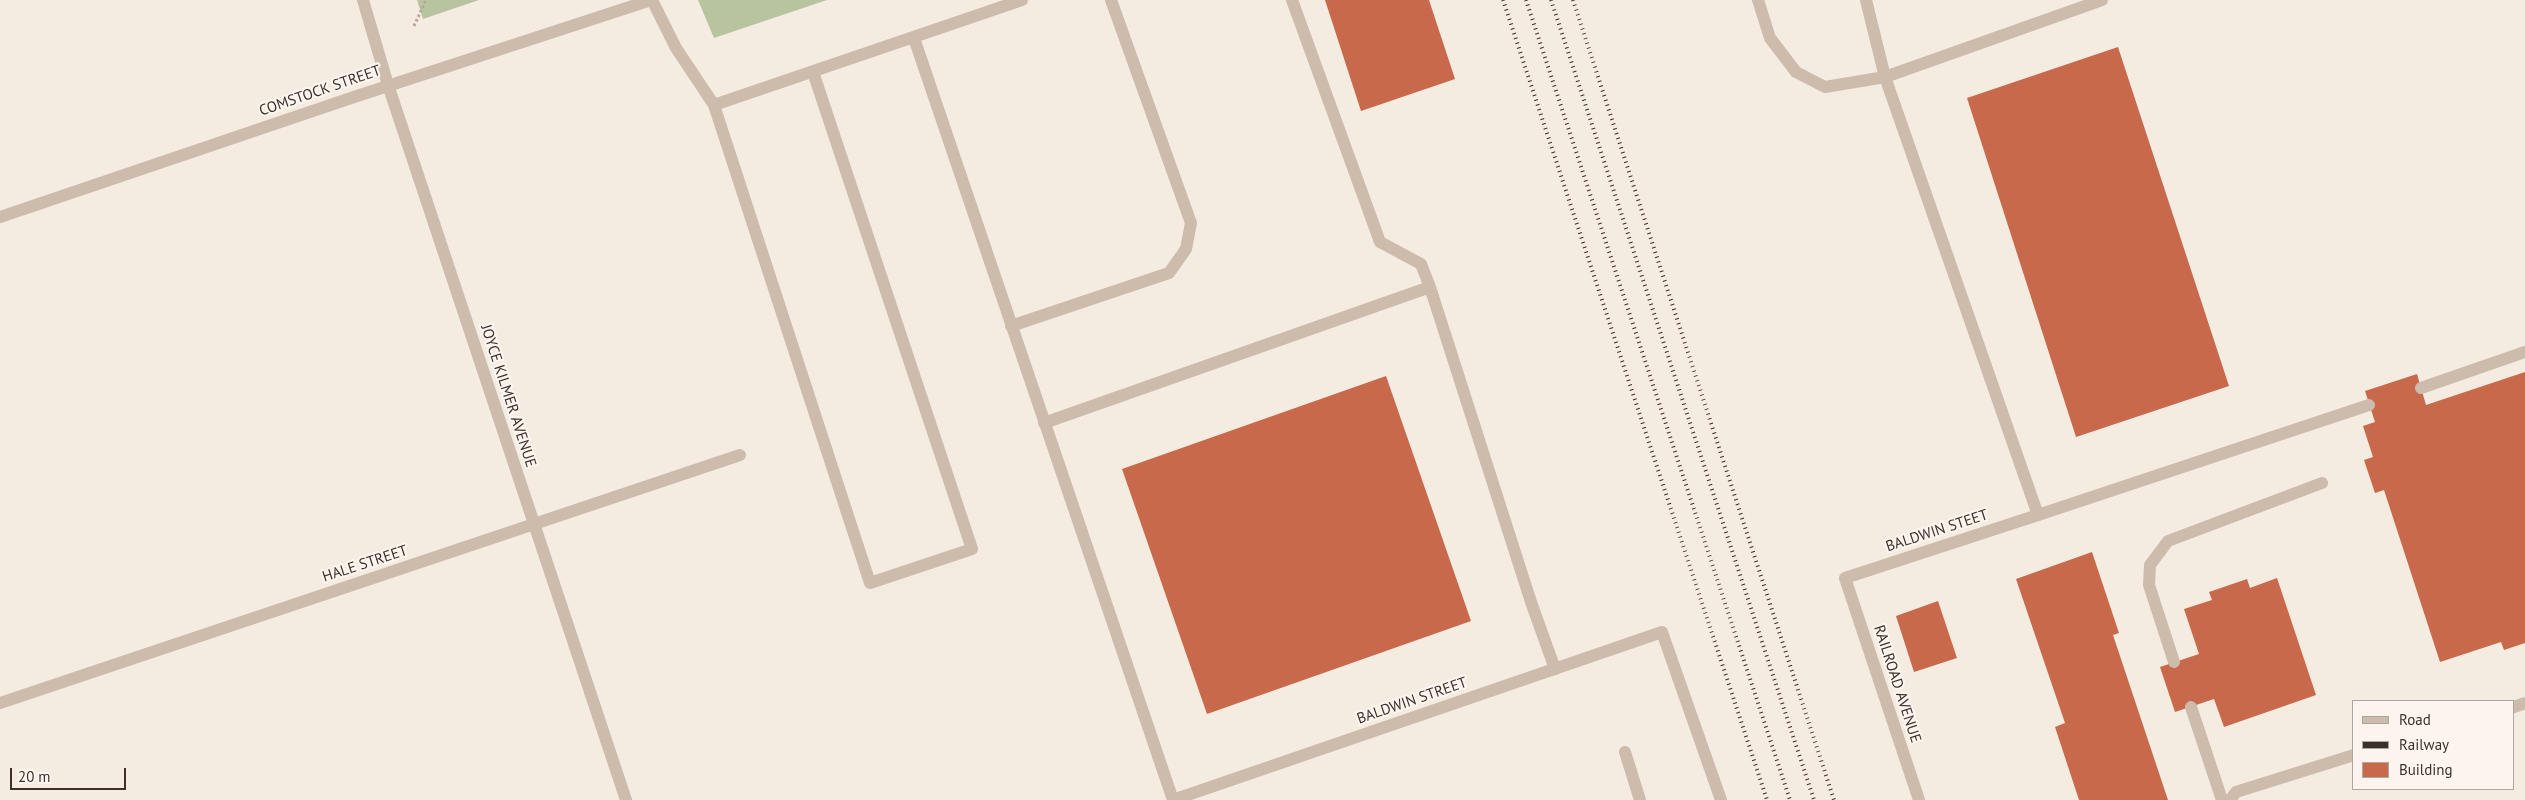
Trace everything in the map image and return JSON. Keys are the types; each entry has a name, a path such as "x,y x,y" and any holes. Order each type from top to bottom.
{"street":[{"name":"JOYCE KILMER AVENUE","path":"363,0 388,85 626,800"},
{"name":"COMSTOCK STREET","path":"0,216 388,85 652,0"},
{"path":"652,0 676,48 714,105 870,583 972,549 813,72"},
{"path":"714,105 1022,0"},
{"path":"1011,326 1170,273 1186,249 1191,223 1111,0"},
{"path":"1292,0 1380,242 1421,264 1531,602 1555,669"},
{"path":"1758,0 1770,38 1796,72 1826,87 1885,77 2102,0"},
{"path":"1866,0 1885,77 2038,515"},
{"path":"914,38 1173,800"},
{"path":"1044,423 1430,287"},
{"path":"2421,388 2525,352"},
{"name":"BALDWIN STEET","path":"1845,578 2370,405"},
{"name":"HALE STREET","path":"0,703 740,455"},
{"path":"2174,662 2149,585 2150,565 2168,541 2322,482"},
{"name":"RAILROAD AVENUE","path":"1845,578 1919,800"},
{"name":"BALDWIN STREET","path":"1173,800 1662,632 1721,800"},
{"path":"2191,707 2222,800"},
{"path":"1625,752 1640,800"},
{"path":"2230,800 2236,792 2352,756"}],"path":[{"path":"414,26 426,0"}],"green space":[{"path":"417,0 479,0 423,19"},
{"path":"698,0 827,0 714,38"}],"building":[{"path":"1325,0 1429,0 1455,79 1361,111"},
{"path":"2118,47 2229,386 2076,437 1967,98"},
{"path":"2525,372 2525,643 2504,650 2501,642 2440,662 2384,490 2375,493 2364,460 2373,457 2363,426 2375,422 2365,391 2417,374 2426,405"},
{"path":"1386,376 1471,621 1207,714 1122,469"},
{"path":"2092,552 2119,633 2113,635 2168,800 2079,800 2055,727 2065,723 2016,579"},
{"path":"2277,578 2316,695 2224,727 2214,699 2175,712 2160,667 2199,654 2184,609 2212,600 2209,592 2247,579 2250,588"},
{"path":"1938,601 1957,658 1914,672 1896,616"}],"railway":[{"path":"1503,0 1767,800"},
{"path":"1526,0 1790,800"},
{"path":"1551,0 1814,800"},
{"path":"1573,0 1834,800"}]}
